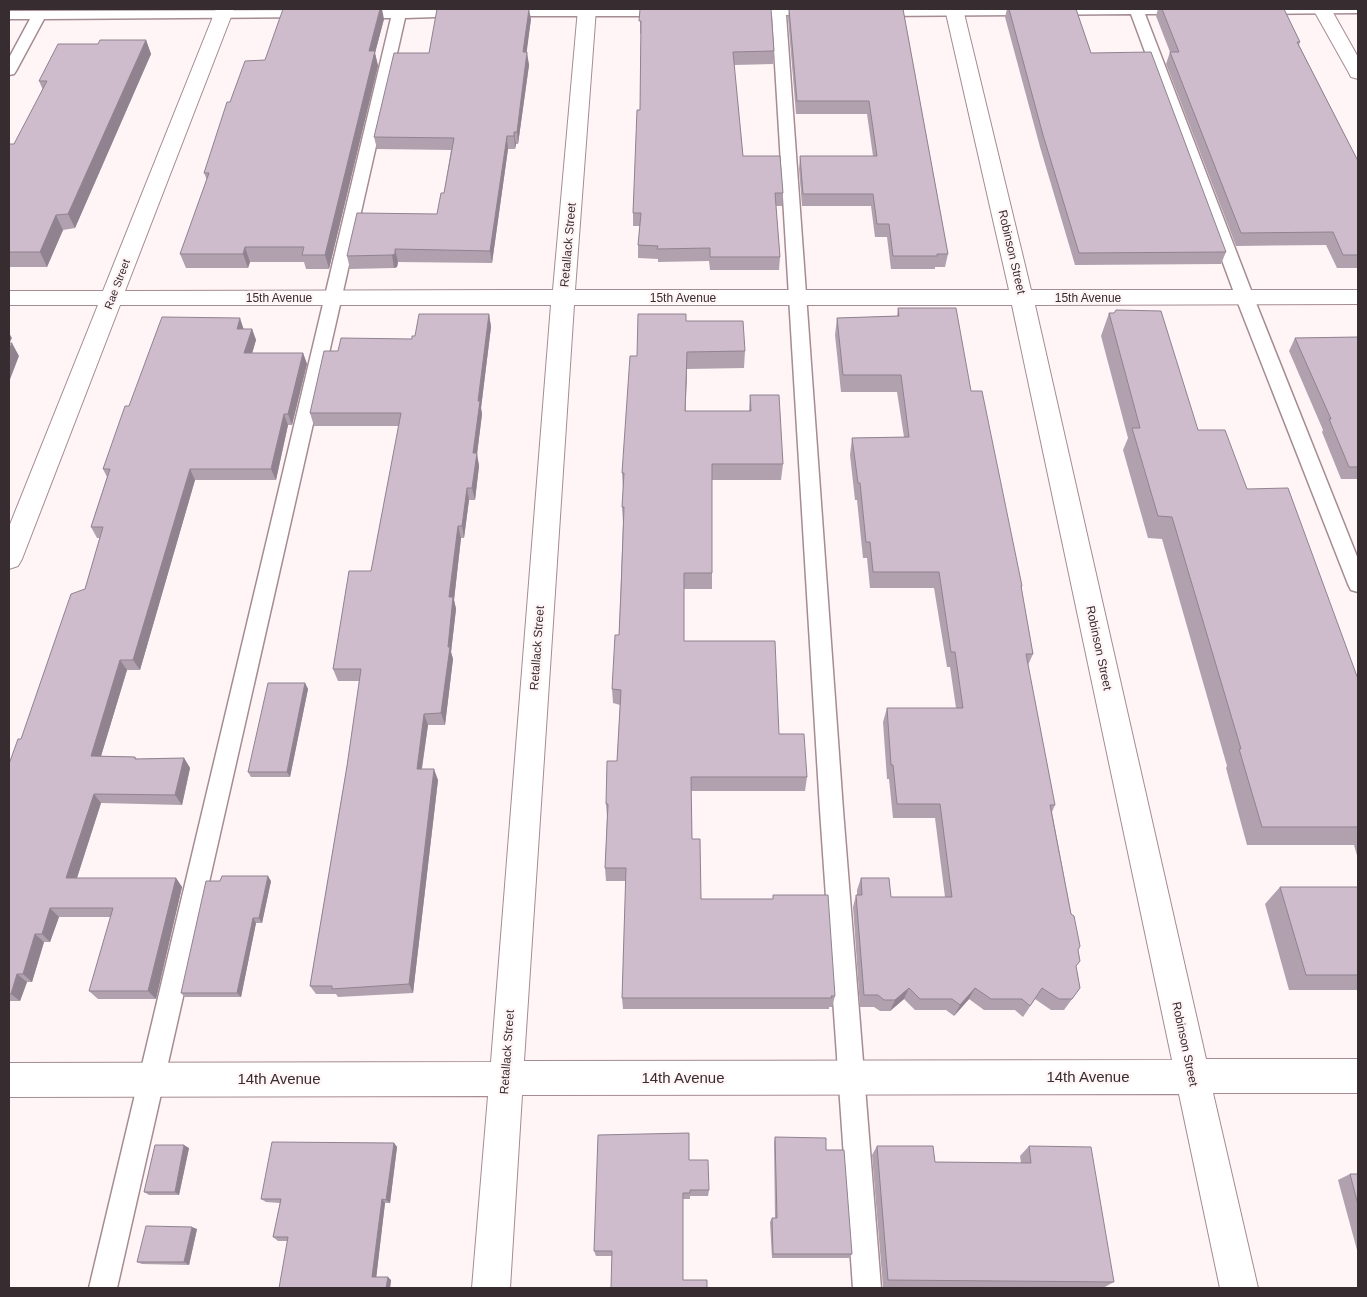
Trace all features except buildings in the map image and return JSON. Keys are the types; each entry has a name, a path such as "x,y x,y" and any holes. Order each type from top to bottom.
{"street":[{"path":"1322,9 1358,73"},
{"name":"Retallack Street","path":"491,1288 563,299 587,11"},
{"name":"Robinson Street","path":"954,11 1022,298 1239,1288"},
{"name":"Rae Street","path":"9,559 224,12"},
{"name":"15th Avenue","path":"9,298 1358,298"},
{"name":"14th Avenue","path":"9,1080 1358,1076"}],"lane":[{"path":"1244,10 1358,9"},
{"path":"867,12 1196,10"},
{"path":"340,14 587,11 683,12"},
{"path":"779,11 849,1077 867,1288"},
{"path":"1137,11 1245,298 1358,584"},
{"path":"9,15 224,12 321,14"},
{"path":"731,12 828,12"},
{"path":"103,1288 399,14"},
{"path":"9,71 40,15"}]}
